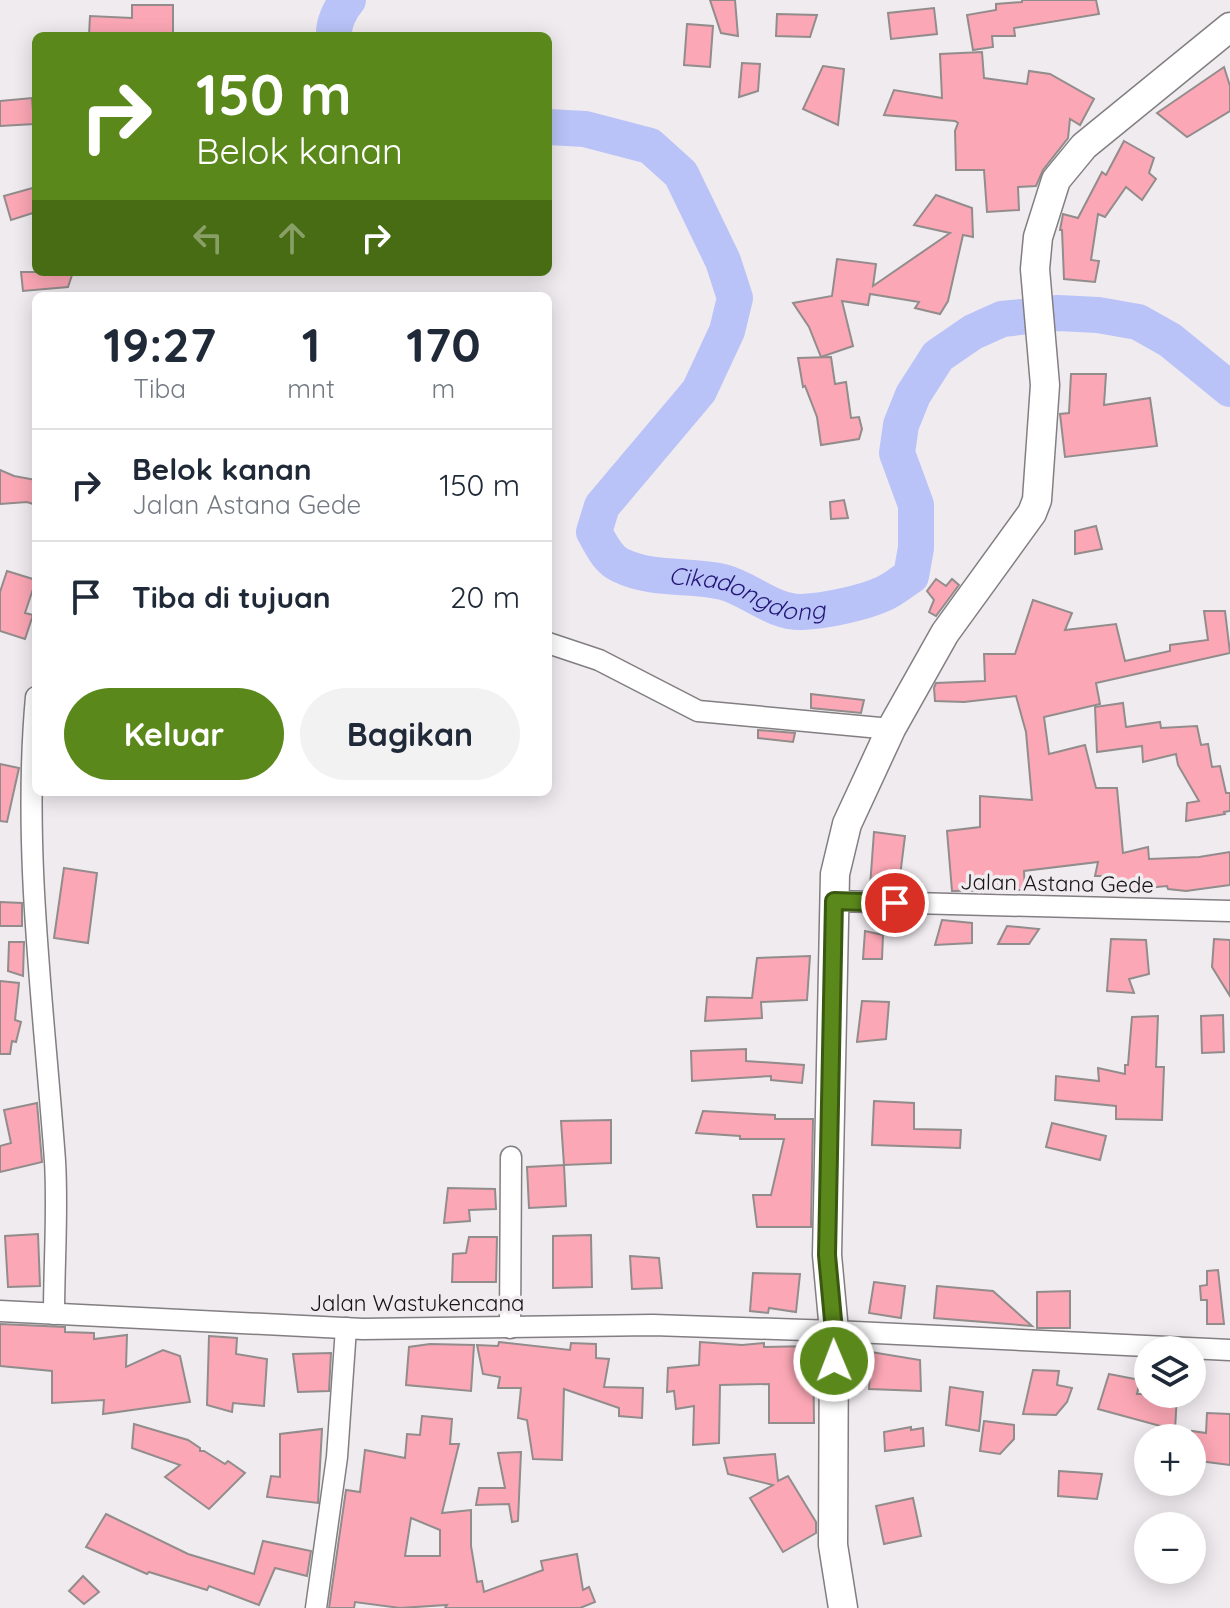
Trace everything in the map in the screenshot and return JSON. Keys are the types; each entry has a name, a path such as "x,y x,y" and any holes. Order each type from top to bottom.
{"street":[{"path":"843,1608 833,1545 834,1331 827,1255 835,874 843,839 860,792 939,642 1032,513 1037,500 1045,408 1035,269 1038,237 1056,180 1070,161 1133,104 1230,27"},
{"path":"552,644 599,660 698,711 891,729"},
{"path":"35,796 38,966 55,1162 54,1314"},
{"name":"Jalan Astana Gede","path":"834,901 1230,911"},
{"path":"510,1328 511,1157"},
{"name":"Jalan Wastukencana","path":"0,1311 346,1328 653,1325 1230,1350"},
{"path":"316,1608 337,1457 346,1328"}],"building":[{"path":"710,0 735,0 738,36 721,33"},
{"path":"1022,0 1096,0 1099,14 1014,28 1015,36 992,36 993,47 973,50 967,15 996,10 996,4"},
{"path":"132,5 173,5 173,32 89,32 90,16 132,18"},
{"path":"934,8 937,34 891,39 888,13"},
{"path":"777,14 817,15 810,37 776,36"},
{"path":"687,24 713,26 710,67 684,65"},
{"path":"982,52 984,78 1027,84 1029,71 1050,74 1094,99 1080,125 1070,119 1068,138 1043,170 1036,186 1018,187 1019,210 987,212 984,170 956,170 955,131 958,123 884,115 894,90 942,98 940,54"},
{"path":"742,63 760,64 758,91 739,97"},
{"path":"823,66 844,69 838,125 803,109"},
{"path":"1224,67 1230,86 1230,111 1187,137 1157,113"},
{"path":"32,98 32,124 0,126 0,101"},
{"path":"1124,141 1154,158 1149,173 1156,179 1142,200 1126,187 1105,217 1098,214 1091,260 1099,261 1095,282 1064,279 1060,230 1063,214 1078,218 1102,172 1106,175"},
{"path":"32,188 32,213 11,220 4,196"},
{"path":"936,195 972,208 973,237 963,235 948,301 940,314 915,308 919,302 870,294 868,305 842,301 853,346 821,357 809,327 793,303 832,296 837,259 876,264 873,286 950,233 914,225"},
{"path":"21,272 32,272 32,276 72,276 68,287 23,291"},
{"path":"831,357 835,384 846,382 851,418 859,417 862,429 859,439 821,445 817,417 803,387 798,358"},
{"path":"1071,374 1106,374 1104,405 1150,398 1157,446 1065,457 1060,414 1069,413"},
{"path":"0,470 32,479 32,504 0,504"},
{"path":"844,500 848,518 831,519 830,502"},
{"path":"1096,526 1102,549 1075,554 1075,531"},
{"path":"7,571 32,579 32,592 25,613 32,615 32,618 25,639 0,631 0,592"},
{"path":"936,579 946,586 952,579 959,585 936,616 929,612 934,600 927,591"},
{"path":"1033,600 1072,613 1065,630 1116,624 1125,661 1170,651 1170,645 1208,640 1204,611 1225,611 1230,653 1096,683 1100,704 1044,717 1049,754 1085,745 1096,788 1117,788 1123,853 1148,847 1149,859 1230,852 1230,885 1186,891 1168,889 1167,886 1124,890 1105,888 1103,876 1095,876 1098,862 1024,871 1025,890 952,891 947,831 980,827 980,796 1032,800 1026,732 1016,696 964,702 935,701 934,688 936,683 985,681 984,654 1015,654"},
{"path":"811,694 864,700 861,713 811,708"},
{"path":"1123,703 1126,727 1160,722 1161,728 1197,726 1201,745 1208,744 1212,767 1220,766 1226,793 1230,793 1230,811 1186,821 1187,803 1199,801 1178,765 1176,754 1143,762 1142,746 1097,752 1095,707"},
{"path":"758,730 795,733 793,742 758,738"},
{"path":"0,764 19,768 7,822 0,821"},
{"path":"874,832 905,836 896,886 870,887"},
{"path":"64,868 97,873 88,943 54,938"},
{"path":"0,902 22,903 22,926 0,926"},
{"path":"942,920 972,923 972,943 935,945"},
{"path":"1007,926 1039,929 1029,944 998,944"},
{"path":"865,931 883,935 882,959 863,959"},
{"path":"1111,939 1146,940 1149,974 1129,979 1134,993 1107,991"},
{"path":"1214,939 1230,940 1230,996 1212,967"},
{"path":"9,942 24,942 23,976 8,971"},
{"path":"810,956 807,1000 761,1002 762,1018 705,1021 707,997 752,998 757,958"},
{"path":"0,981 19,983 15,1020 21,1022 10,1054 0,1054"},
{"path":"862,1001 889,1002 886,1039 857,1042"},
{"path":"1223,1015 1224,1052 1202,1053 1201,1016"},
{"path":"1158,1016 1156,1067 1164,1067 1162,1120 1116,1119 1116,1106 1055,1100 1056,1076 1099,1081 1098,1068 1125,1074 1132,1017"},
{"path":"746,1049 746,1061 804,1065 802,1083 771,1080 771,1076 692,1081 691,1051"},
{"path":"874,1101 914,1103 914,1129 961,1130 960,1148 872,1145"},
{"path":"37,1103 42,1162 0,1172 0,1146 11,1143 4,1110"},
{"path":"703,1111 775,1115 775,1119 813,1119 811,1227 757,1227 753,1195 771,1195 784,1139 740,1139 740,1136 696,1133"},
{"path":"611,1120 611,1163 564,1165 561,1121"},
{"path":"1052,1123 1106,1136 1100,1160 1046,1147"},
{"path":"564,1165 566,1206 529,1208 527,1167"},
{"path":"448,1188 495,1189 496,1209 469,1210 470,1221 444,1223"},
{"path":"38,1234 40,1286 8,1287 5,1236"},
{"path":"591,1235 592,1287 553,1288 553,1236"},
{"path":"469,1237 497,1237 496,1282 452,1282 453,1254 466,1253"},
{"path":"630,1256 659,1258 662,1288 632,1289"},
{"path":"1218,1270 1224,1324 1207,1324 1207,1300 1201,1300 1200,1286 1207,1285 1207,1271"},
{"path":"753,1273 800,1274 796,1312 769,1308 768,1313 750,1311"},
{"path":"874,1282 905,1286 901,1318 869,1313"},
{"path":"937,1286 993,1291 1032,1326 934,1318"},
{"path":"1070,1291 1070,1328 1037,1328 1037,1292"},
{"path":"0,1324 65,1327 65,1332 94,1333 94,1339 127,1335 126,1367 163,1350 180,1356 190,1402 103,1414 104,1400 52,1403 52,1371 0,1366"},
{"path":"209,1336 237,1338 236,1354 267,1359 264,1406 233,1403 232,1412 207,1405"},
{"path":"499,1342 570,1350 571,1343 596,1344 596,1358 609,1359 604,1387 643,1388 642,1418 619,1416 619,1408 564,1389 562,1460 533,1459 527,1420 518,1418 521,1388 498,1388 500,1377 483,1374 477,1345 498,1346"},
{"path":"700,1342 764,1343 764,1347 813,1346 814,1423 769,1423 769,1384 720,1385 719,1443 693,1445 694,1406 676,1409 674,1391 667,1392 668,1368 699,1365"},
{"path":"474,1345 471,1391 406,1385 409,1347"},
{"path":"871,1352 920,1360 921,1391 869,1389"},
{"path":"331,1353 329,1391 298,1392 293,1354"},
{"path":"1033,1370 1059,1371 1057,1385 1072,1388 1067,1402 1056,1415 1023,1414"},
{"path":"1109,1374 1134,1379 1134,1408 1176,1408 1175,1424 1153,1424 1098,1409"},
{"path":"950,1387 983,1392 979,1431 946,1425"},
{"path":"1207,1413 1230,1414 1230,1465 1206,1462"},
{"path":"422,1416 452,1419 450,1444 459,1444 442,1513 471,1510 471,1546 477,1582 482,1581 484,1592 543,1570 541,1561 577,1554 583,1590 589,1587 595,1602 580,1608 445,1608 447,1605 400,1608 355,1602 354,1608 329,1608 346,1490 360,1492 365,1450 405,1458 407,1434 420,1435","holes":["411,1518 440,1530 440,1556 405,1556"]},
{"path":"984,1421 1014,1425 1014,1439 1000,1454 980,1451"},
{"path":"134,1424 188,1440 200,1451 225,1464 228,1461 245,1473 209,1509 165,1477 180,1465 132,1448"},
{"path":"911,1427 911,1430 923,1428 924,1446 885,1451 884,1432"},
{"path":"322,1429 318,1503 267,1497 271,1476 280,1477 280,1434"},
{"path":"521,1452 518,1521 512,1522 509,1504 476,1505 479,1488 505,1488 498,1453"},
{"path":"775,1454 778,1481 788,1476 816,1522 816,1533 783,1552 750,1498 773,1485 728,1474 724,1458"},
{"path":"1059,1471 1102,1474 1097,1499 1058,1496"},
{"path":"913,1498 921,1536 884,1544 876,1506"},
{"path":"106,1514 188,1554 254,1574 263,1541 311,1551 307,1576 275,1568 259,1605 209,1586 207,1590 149,1572 147,1574 86,1547"},
{"path":"83,1576 99,1592 84,1604 69,1591"}],"waterway":[{"name":"Cikadongdong","path":"334,32 338,17 348,0"},
{"name":"Cikadongdong","path":"552,127 585,129 650,146 681,174 723,261 735,298 727,331 699,391 602,506 594,532 611,559 632,570 723,582 781,609 802,612 856,603 895,587 911,576 916,548 916,505 897,453 901,425 913,395 938,356 973,332 1002,319 1058,313 1098,315 1138,322 1170,340 1230,389"}],"route":[{"path":"834,1361 827,1255 834,901 895,903"}]}
